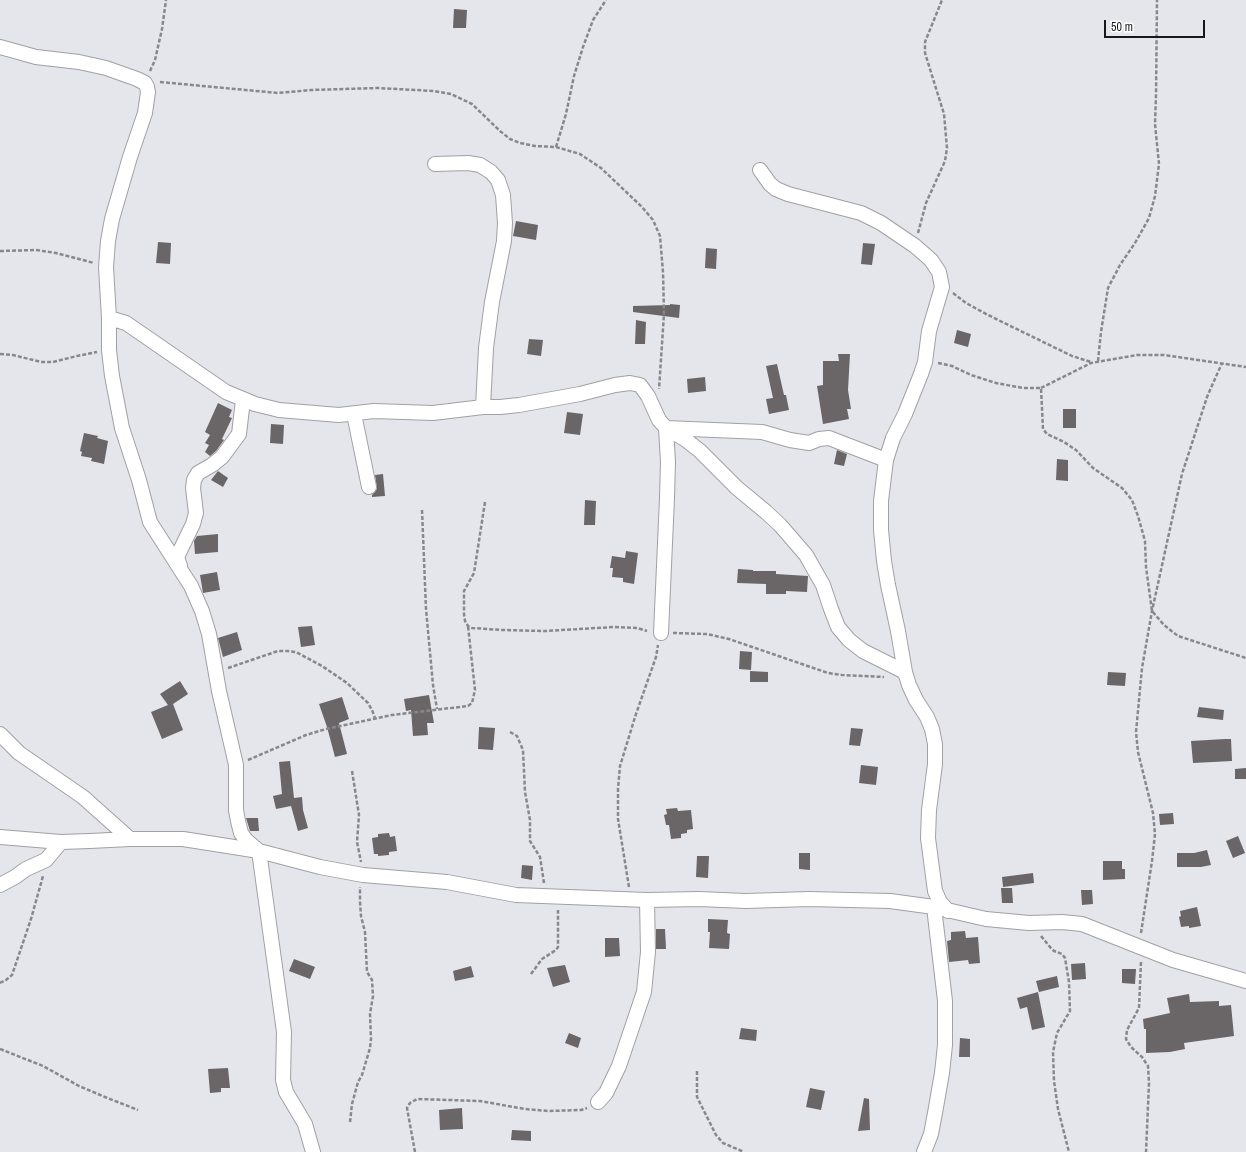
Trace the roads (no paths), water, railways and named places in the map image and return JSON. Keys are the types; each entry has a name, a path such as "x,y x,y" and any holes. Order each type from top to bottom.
{"street":[{"path":"0,47 36,57 79,62 106,68 145,83 148,92 145,113 130,157 112,219 108,241 106,267 109,350 116,404 125,440 139,480 146,510 153,528 191,586 202,611 209,634 236,765 236,810 238,822 246,840 259,851 284,1032 283,1080 286,1092 305,1124 313,1152"},
{"path":"435,164 468,163 480,165 491,172 498,180 503,195 505,223 504,241 492,302 486,348 483,407"},
{"path":"760,170 770,184 776,189 788,194 839,206 861,213 888,228 915,246 931,260 939,272 942,287 929,332 925,362 905,414 893,438 886,460 881,501 881,530 884,561 905,672 916,700 927,717 932,729 935,744 935,764 928,810 928,838 935,891 940,902 948,911"},
{"path":"109,318 126,323 226,392 243,400 279,410 340,415 374,411 433,413 483,407 518,405 580,394 615,385 630,383 640,385 648,396 659,420 666,428 686,440 700,452 737,488 775,521 797,544 816,570 824,585 838,627 849,640 863,651 905,672"},
{"path":"180,568 177,558 193,524 196,513 193,488 194,480 198,473 222,457 239,434 243,400"},
{"path":"354,414 368,487"},
{"path":"666,428 762,432 790,440 809,443 819,439 829,438 886,460"},
{"path":"660,639 667,498 668,462 666,428"},
{"path":"0,734 19,753 83,797 130,839"},
{"path":"0,837 61,842 130,839 183,839 259,851 320,867 362,875 447,882 516,895 647,900 890,901 934,907 986,919 1029,923 1062,922 1082,924 1140,948 1188,965 1246,981"},
{"path":"0,885 26,869 46,860 61,842"},
{"path":"598,1102 606,1094 619,1066 644,992 648,952 647,900"},
{"path":"924,1152 931,1134 942,1073 945,1045 945,1001 934,907"}]}
